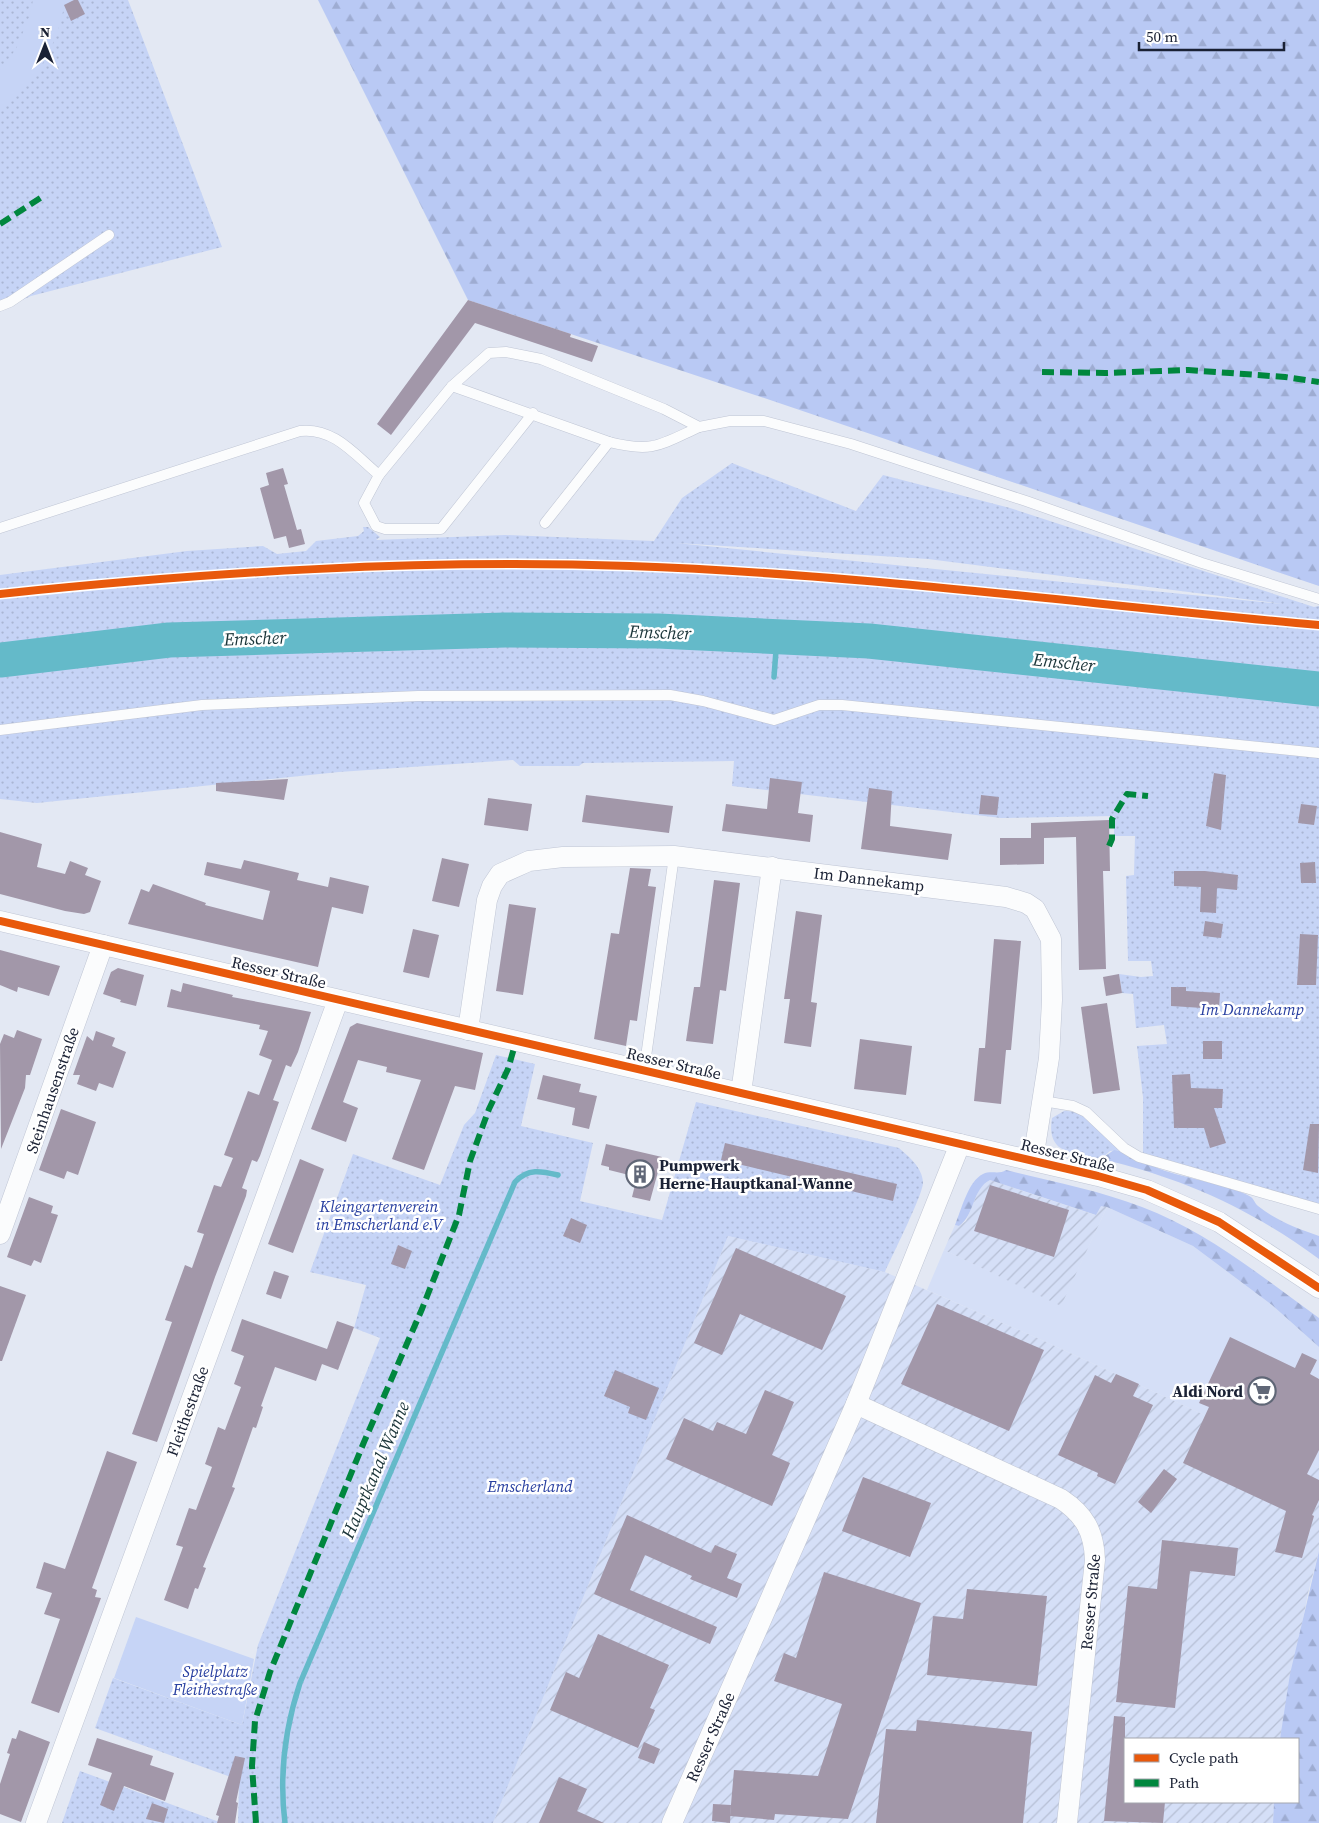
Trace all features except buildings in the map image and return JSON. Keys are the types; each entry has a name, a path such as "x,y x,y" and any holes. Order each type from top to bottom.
{"street":[{"name":"Im Dannekamp","path":"468,1030 487,900 492,886 500,874 529,861 563,857 674,856 1006,897 1026,903 1035,909 1051,939 1052,1000 1049,1058 1033,1160"},
{"path":"741,1093 772,867"},
{"name":"Resser Straße","path":"0,921 1033,1160 1147,1190 1194,1209 1252,1242 1319,1288"},
{"name":"Steinhausenstraße","path":"0,1234 103,946"},
{"name":"Fleithestraße","path":"36,1823 338,1000"},
{"name":"Resser Straße","path":"672,1823 856,1404 960,1144"},
{"name":"Resser Straße","path":"856,1404 1061,1499 1076,1510 1088,1524 1094,1541 1095,1560 1067,1823"}],"lane":[{"path":"0,306 10,302 109,235"},
{"path":"533,413 441,529 385,529 376,526 364,503 379,475 452,386 489,353 506,352 541,359 664,409 698,427"},
{"path":"452,386 533,413 609,442 633,448 653,448 698,427 730,421 764,421 851,444 1026,501 1202,563 1319,599"},
{"path":"0,528 288,433 306,430 321,430 333,436 379,475"},
{"path":"545,523 609,442"},
{"path":"0,730 202,705 418,696 670,695 703,701 774,720 819,705 842,705 1319,753"},
{"path":"644,1071 674,856"},
{"path":"1043,1101 1073,1106 1086,1112 1124,1148 1140,1157 1319,1209"}],"shaded area":[{"path":"990,1180 1095,1215 1101,1205 1107,1207 1061,1306 944,1250 955,1225 959,1226 966,1221 980,1187"},
{"path":"1107,1207 1193,1246 1272,1305 1319,1347 1319,1468 1044,1341 927,1290 944,1250 1061,1305"},
{"path":"728,1236 885,1272 1044,1341 1319,1468 1319,1551 1308,1593 1280,1738 1124,1738 1124,1803 1274,1803 1273,1823 493,1823"}],"green space":[{"path":"0,0 128,0 222,247 31,296 0,310"},
{"path":"33,0 65,0 62,17 51,48 34,76 24,89 0,111 0,70 16,49 30,15"},
{"path":"318,0 1319,0 1319,586 468,300"},
{"path":"732,463 856,511 883,475 1010,508 1314,607 1319,606 1319,1204 1143,1153 1143,1097 1137,1046 1167,1044 1164,1025 1136,1028 1133,994 1122,993 1119,974 1141,977 1153,976 1151,961 1128,961 1126,876 1134,875 1135,836 1114,836 1114,816 1001,818 732,786 734,761 583,763 579,766 520,766 513,760 339,772 37,803 0,799 0,575 187,551 263,546 277,554 306,551 316,541 358,536 364,531 363,527 368,527 380,537 376,540 505,535 654,541 682,498","holes":["676,543 928,559 1283,604"]},
{"path":"496,1055 535,1064 521,1126 593,1143 580,1201 662,1220 696,1102 899,1148 920,1172 923,1182 922,1188 885,1272 728,1236 493,1823 238,1823 239,1780 95,1728 113,1678 242,1725 258,1645 380,1338 354,1328 366,1285 310,1272 353,1154 440,1185 464,1125 475,1113"},
{"path":"1064,1111 1073,1112 1088,1119 1120,1150 1110,1151 1101,1159 1064,1150 1053,1139 1051,1130 1052,1118"},
{"path":"1114,1150 1160,1169 1220,1185 1251,1197 1257,1205 1272,1216 1319,1236 1319,1259 1268,1225 1215,1197 1160,1176 1101,1159"},
{"path":"1006,1170 1074,1186 1125,1201 1166,1217 1212,1242 1319,1318 1319,1347 1272,1305 1193,1246 1107,1207 1101,1206 1096,1215 990,1180 980,1189 964,1221 959,1226 955,1225 973,1183 983,1174"},
{"path":"1319,1551 1319,1823 1273,1823 1274,1803 1299,1803 1299,1738 1280,1738 1290,1674"},
{"name":"Spielplatz Fleithestraße","path":"136,1617 254,1659 242,1725 114,1678"},
{"path":"80,1771 222,1823 62,1823"}],"waterway":[{"name":"Emscher","path":"0,660 169,640 505,630 658,631 869,641 1319,689"},
{"name":"Hauptkanal Wanne","path":"774,677 777,637"},
{"name":"Hauptkanal Wanne","path":"285,1823 283,1769 290,1717 300,1683 515,1182 525,1174 535,1172 558,1175"}],"marked path":[{"path":"0,224 45,195"},
{"path":"1042,372 1105,373 1188,370 1285,377 1319,382"},
{"path":"1109,846 1112,839 1112,819 1127,794 1148,796"},
{"path":"256,1823 252,1766 255,1721 270,1672 364,1442 422,1309 459,1215 470,1161 489,1109 508,1069 516,1041"}],"cycle path":[{"path":"0,594 157,579 315,569 472,564 551,564 717,570 803,576 1319,625"},
{"path":"0,921 1098,1176 1147,1190 1219,1222 1319,1288"}],"place":[{"name":"Pumpwerk Herne-Hauptkanal-Wanne","path":"640,1174"},
{"name":"Aldi Nord","path":"1262,1391"}],"park label":[{"name":"Kleingartenverein in Emscherland e.V","path":"379,1215"},
{"name":"Emscherland","path":"530,1486"}]}
